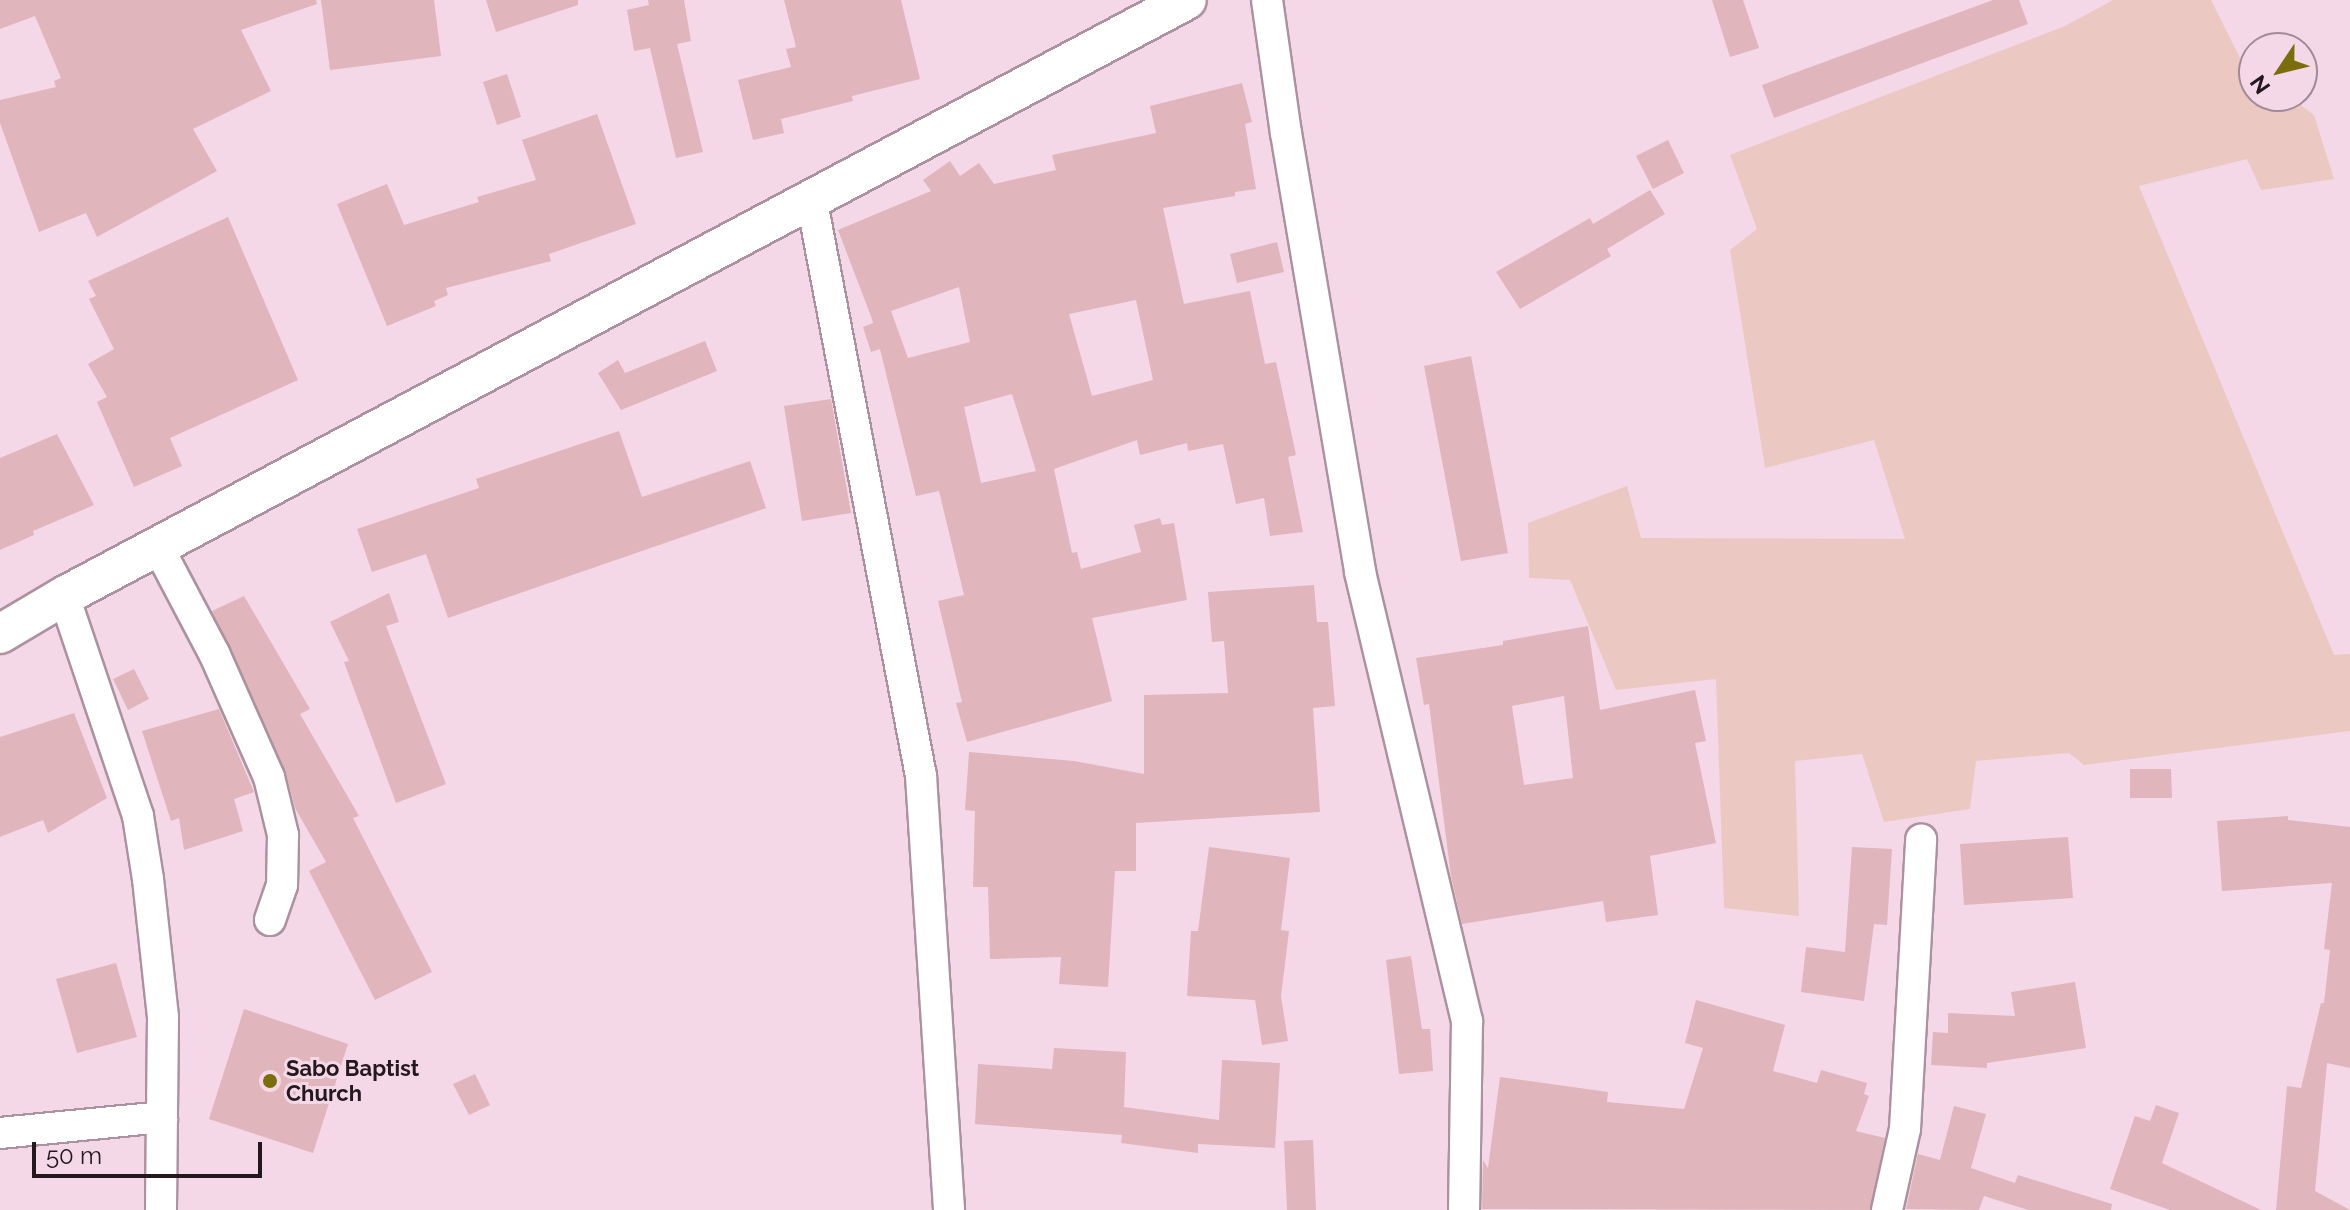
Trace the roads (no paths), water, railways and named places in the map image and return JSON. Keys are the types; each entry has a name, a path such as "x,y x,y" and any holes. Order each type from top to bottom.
{"main road":[{"path":"0,634 64,596 812,202 1187,0"}],"street":[{"path":"1267,0 1286,133 1360,572 1467,1021 1464,1210"},
{"path":"812,202 921,776 949,1210"},
{"path":"158,547 214,653 269,777 283,835 282,885 270,920"},
{"path":"64,596 138,816 163,1017 161,1210"},
{"path":"1887,1210 1905,1129 1921,839"},
{"path":"0,1133 162,1117"}],"place":[{"name":"Sabo Baptist Church","path":"270,1081"}]}
